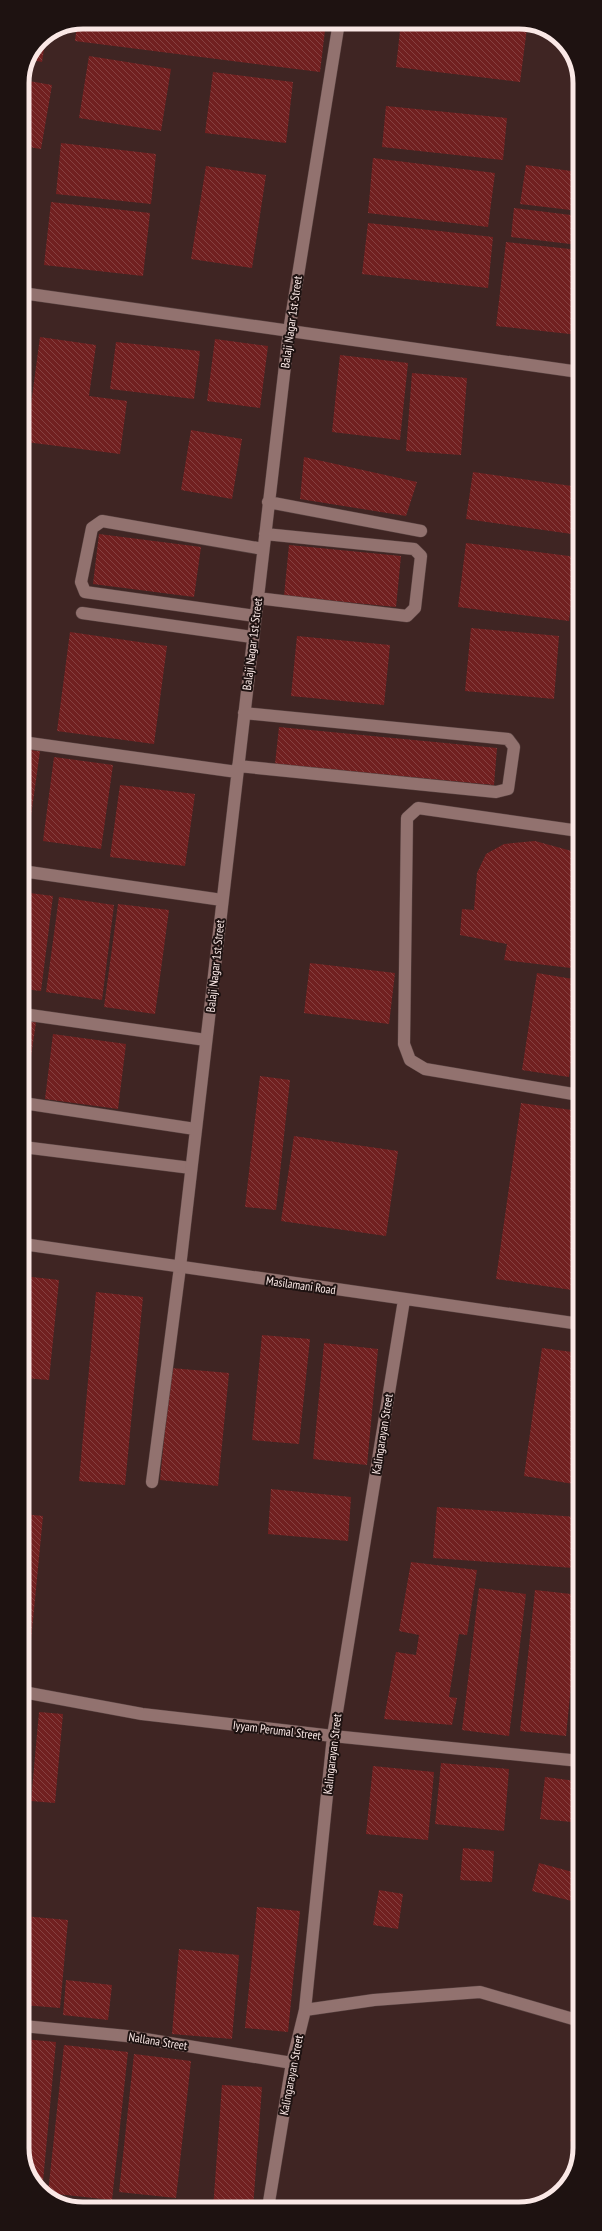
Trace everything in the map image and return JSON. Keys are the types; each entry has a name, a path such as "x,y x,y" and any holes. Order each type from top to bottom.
{"street":[{"name":"Balaji Nagar 1st Street","path":"152,1482 180,1267 252,637 289,331 338,29"},
{"path":"29,294 573,371"},
{"path":"268,502 421,531"},
{"path":"255,616 85,592 81,582 92,528 102,521 263,549"},
{"path":"257,598 407,616 415,608 421,556 414,549 265,534"},
{"path":"82,613 252,637"},
{"path":"29,743 237,769 496,792 508,789 514,747 508,739 244,712"},
{"path":"573,830 418,808 407,818 404,1044 410,1060 425,1069 573,1094"},
{"path":"29,872 222,900"},
{"path":"29,1015 206,1040"},
{"path":"29,1104 195,1129"},
{"path":"29,1148 191,1168"},
{"name":"Masilamani Road","path":"29,1245 404,1300 573,1323"},
{"name":"Kalingarayan Street","path":"269,2202 292,2063 305,2010 334,1736 404,1300"},
{"name":"Iyyam Perumal Street","path":"29,1693 142,1714 334,1736 573,1760"},
{"path":"305,2010 374,2000 480,1992 573,2019"},
{"name":"Nallana Street","path":"29,2027 127,2036 292,2063"}],"building":[{"path":"83,29 325,29 320,72 75,41 76,30"},
{"path":"400,29 527,30 520,82 396,67"},
{"path":"45,45 42,62 34,60"},
{"path":"89,56 171,69 161,131 79,118"},
{"path":"213,72 293,82 286,143 205,133"},
{"path":"29,81 52,85 41,149 29,147"},
{"path":"386,106 507,118 503,160 382,147"},
{"path":"61,143 156,154 151,204 56,194"},
{"path":"373,158 495,173 488,227 368,213"},
{"path":"526,165 573,171 573,210 520,204"},
{"path":"206,166 266,175 252,268 191,259"},
{"path":"51,202 150,213 143,276 44,265"},
{"path":"514,208 573,215 573,244 511,237"},
{"path":"368,223 493,237 488,288 362,274"},
{"path":"506,242 573,249 573,334 496,326"},
{"path":"40,337 96,345 89,396 127,401 120,454 29,442 29,420"},
{"path":"215,339 268,346 260,408 207,401"},
{"path":"116,342 200,351 194,399 110,389"},
{"path":"340,355 408,363 400,440 332,432"},
{"path":"412,373 467,378 461,455 406,451"},
{"path":"191,430 242,439 232,499 181,490"},
{"path":"304,457 417,482 406,516 300,499"},
{"path":"473,472 573,486 573,534 466,519"},
{"path":"99,534 201,547 194,597 93,584"},
{"path":"466,543 573,556 573,589 569,621 458,607"},
{"path":"289,545 401,556 396,607 284,596"},
{"path":"471,628 559,636 554,699 465,691"},
{"path":"70,632 167,646 154,744 57,731"},
{"path":"297,636 390,645 384,705 291,696"},
{"path":"279,727 497,748 494,785 275,764"},
{"path":"29,750 40,751 29,831"},
{"path":"54,757 113,765 101,849 43,841"},
{"path":"120,785 195,794 185,866 110,857"},
{"path":"535,841 573,851 573,968 504,960 507,944 460,935 462,909 474,910 477,873 486,854 504,844"},
{"path":"29,893 53,896 41,991 29,990"},
{"path":"59,897 114,905 102,1000 46,992"},
{"path":"118,904 169,910 155,1014 104,1007"},
{"path":"310,963 395,973 389,1024 304,1013"},
{"path":"537,973 573,979 573,1049 569,1077 522,1070"},
{"path":"29,1021 36,1022 29,1071"},
{"path":"53,1034 126,1044 118,1109 45,1099"},
{"path":"260,1076 290,1080 276,1210 245,1207"},
{"path":"521,1103 573,1110 573,1290 496,1279"},
{"path":"294,1136 398,1151 386,1236 281,1221"},
{"path":"29,1277 59,1280 49,1380 29,1378"},
{"path":"96,1292 143,1297 125,1485 79,1481"},
{"path":"262,1335 310,1339 299,1444 252,1440"},
{"path":"324,1343 378,1349 367,1465 313,1459"},
{"path":"542,1348 573,1352 573,1484 524,1476"},
{"path":"171,1368 229,1373 218,1486 160,1480"},
{"path":"271,1489 351,1497 348,1541 268,1534"},
{"path":"437,1507 573,1517 573,1568 433,1558"},
{"path":"29,1515 43,1516 29,1651"},
{"path":"411,1562 477,1570 467,1635 459,1634 449,1697 457,1698 452,1725 384,1719 396,1652 416,1655 419,1635 399,1631"},
{"path":"479,1588 526,1594 509,1736 462,1730"},
{"path":"535,1590 573,1594 573,1666 566,1736 520,1731"},
{"path":"39,1712 63,1714 55,1803 31,1801"},
{"path":"441,1763 509,1769 504,1831 435,1824"},
{"path":"373,1766 434,1772 428,1840 366,1834"},
{"path":"545,1777 573,1781 572,1822 540,1819"},
{"path":"463,1848 494,1851 492,1882 460,1880"},
{"path":"539,1863 573,1872 572,1901 532,1891"},
{"path":"379,1890 403,1894 398,1929 373,1925"},
{"path":"257,1907 300,1911 288,2032 245,2028"},
{"path":"29,1917 68,1920 60,2008 29,2005"},
{"path":"179,1949 239,1955 232,2039 172,2034"},
{"path":"66,1980 112,1985 108,2020 63,2015"},
{"path":"29,2040 56,2042 43,2184 36,2175 32,2165 29,2148"},
{"path":"64,2045 128,2052 112,2200 54,2194 48,2189"},
{"path":"134,2054 191,2061 176,2198 119,2192"},
{"path":"222,2085 262,2087 253,2202 214,2202"},
{"path":"573,2134 573,2142 570,2141"}]}
